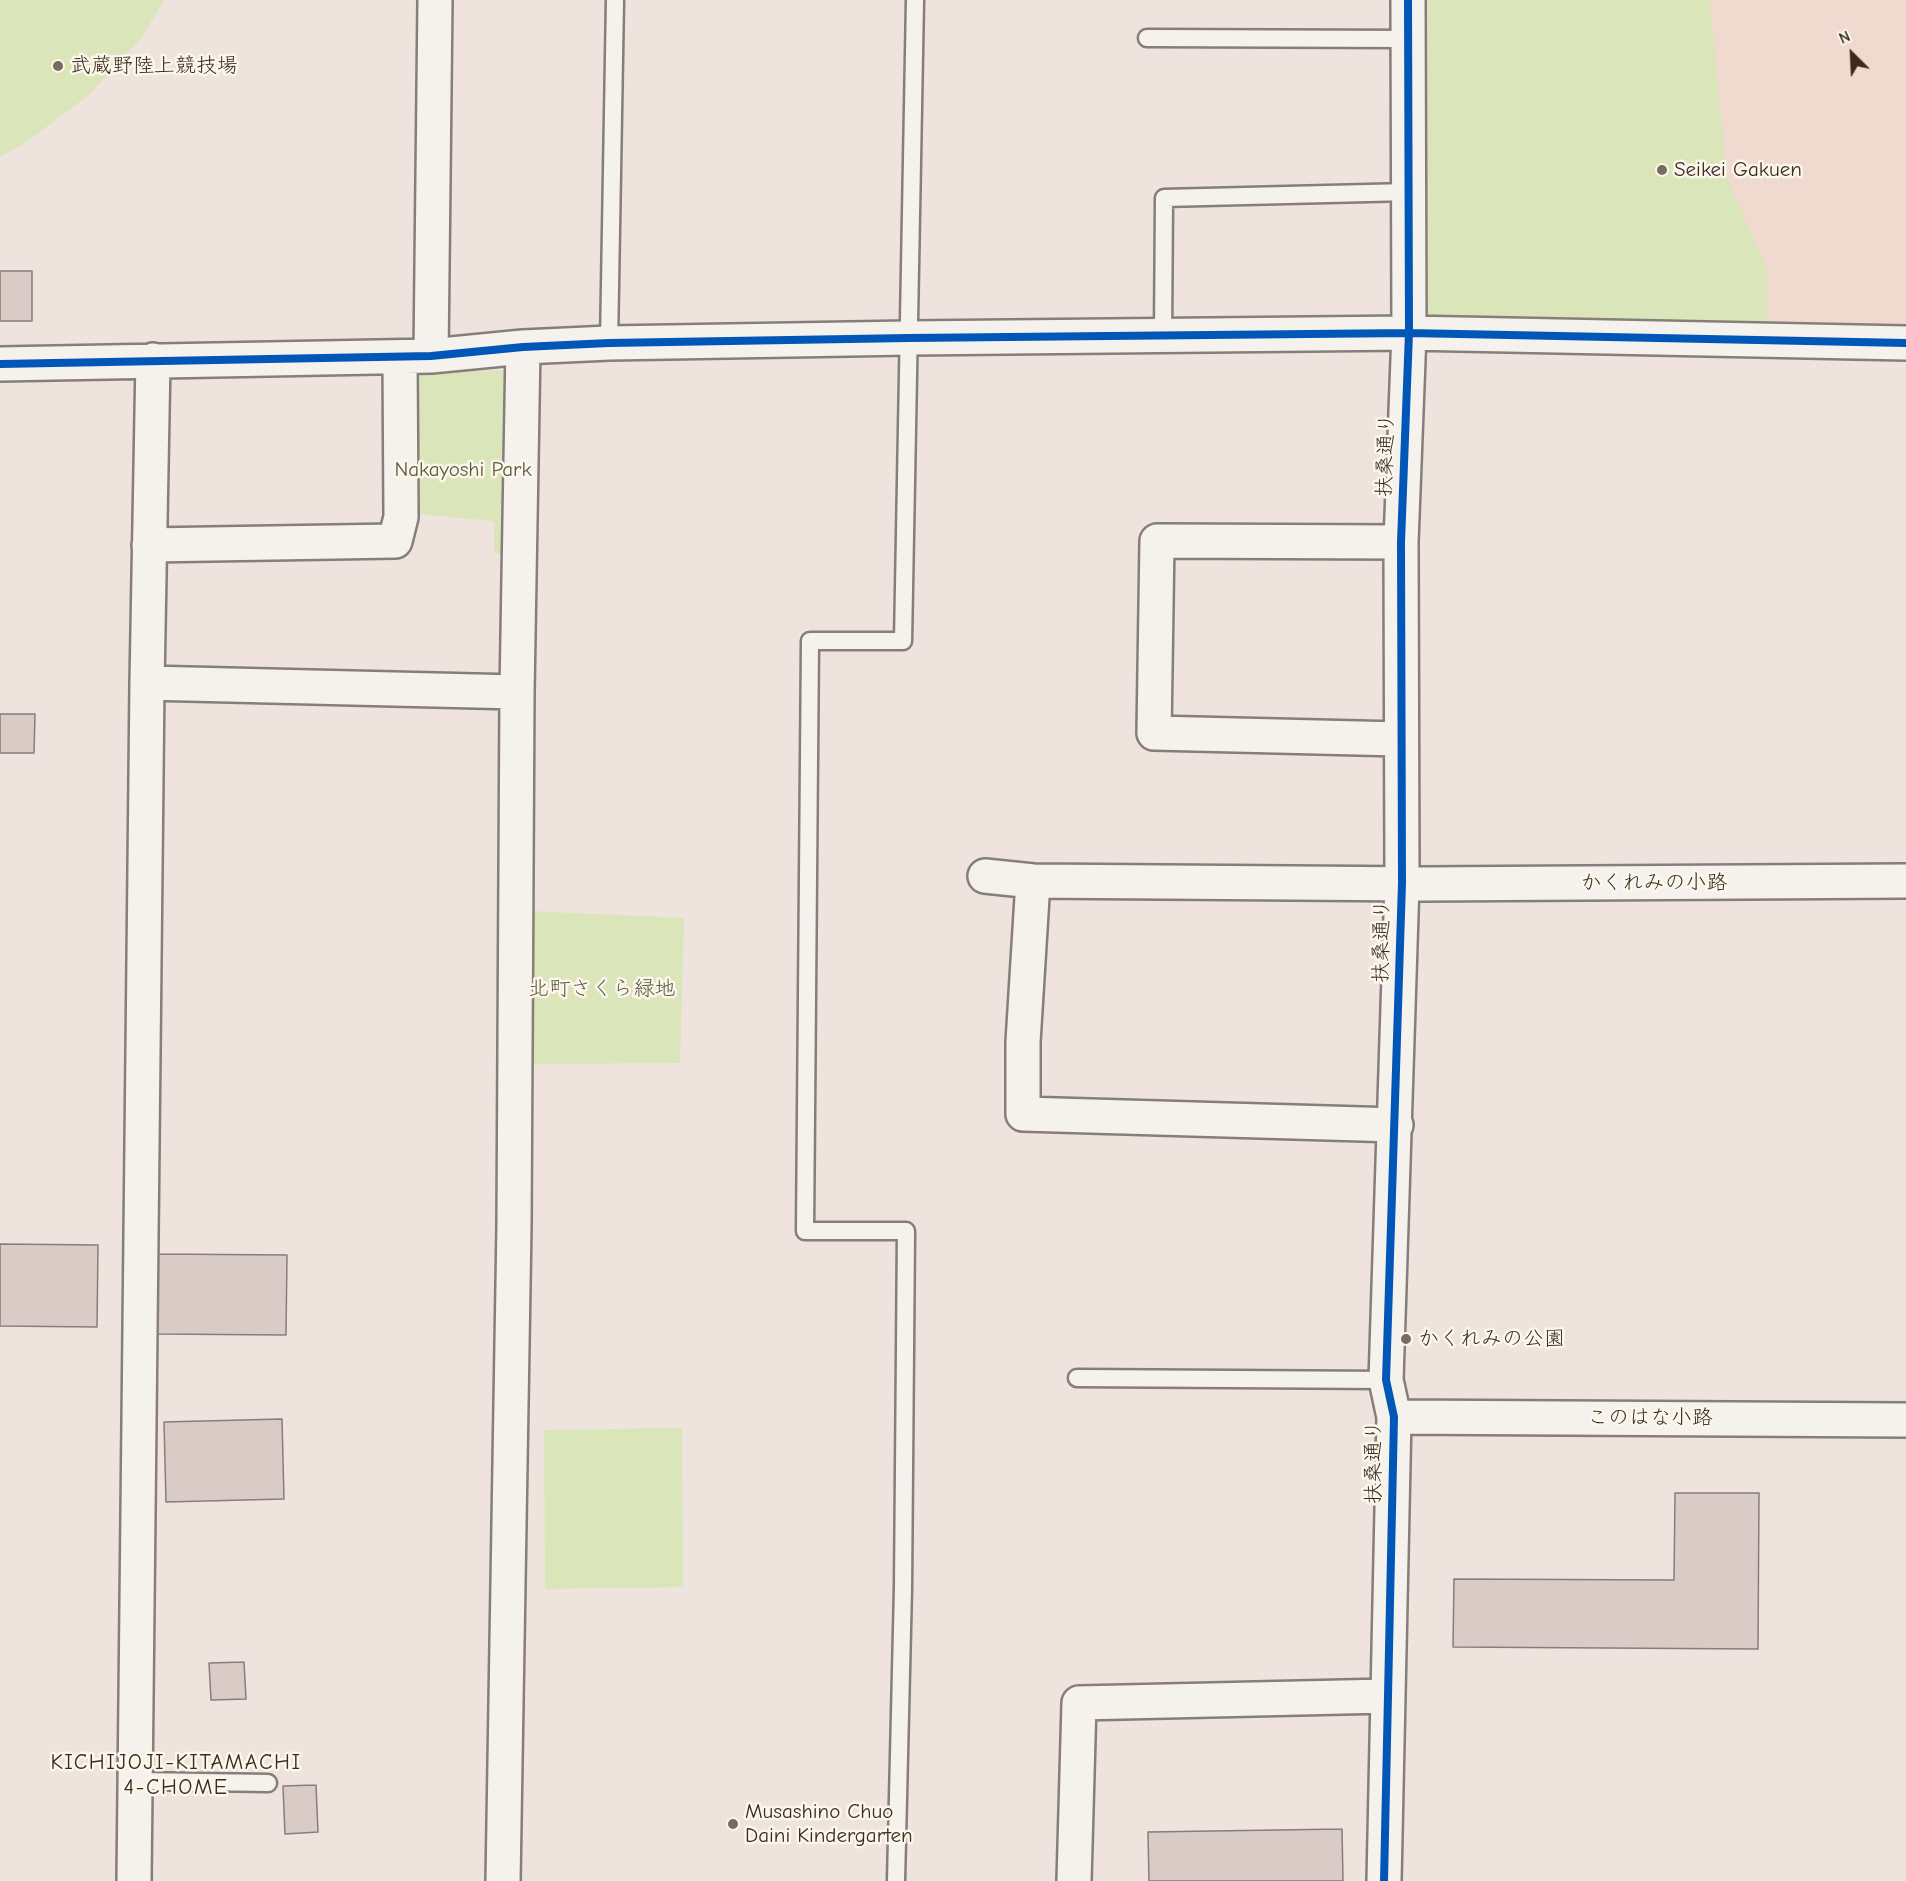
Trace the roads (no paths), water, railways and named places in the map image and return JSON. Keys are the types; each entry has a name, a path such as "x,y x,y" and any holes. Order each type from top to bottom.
{"street":[{"path":"149,545 395,542 401,518 416,356 435,0"},
{"name":"扶桑通り","path":"1384,1881 1394,1417 1386,1380 1402,883 1401,542 1409,333 1408,0"},
{"path":"0,364 416,356 609,343 909,338 1409,333 1906,343"},
{"path":"502,1881 514,1213 517,692 523,347"},
{"path":"134,1881 147,683 153,360"},
{"path":"1400,739 1154,733 1157,541 1401,542"},
{"path":"147,683 517,692"},
{"name":"かくれみの小路","path":"985,876 1033,880 1402,883 1906,881"},
{"path":"1033,880 1023,1042 1023,1114 1396,1125"},
{"name":"このはな小路","path":"1394,1417 1906,1420"},
{"path":"1074,1881 1079,1703 1387,1696"}],"lane":[{"path":"609,343 615,0"},
{"path":"896,1881 903,1588 906,1231 805,1231 810,641 903,641 915,0"},
{"path":"1147,38 1408,39"},
{"path":"1163,336 1164,198 1409,192"},
{"path":"1077,1378 1386,1380"},
{"path":"135,1781 268,1783"}],"place":[{"name":"武蔵野陸上競技場","path":"58,66"},
{"name":"Seikei Gakuen","path":"1662,170"},
{"name":"かくれみの公園","path":"1406,1339"},
{"name":"Musashino Chuo Daini Kindergarten","path":"733,1824"}],"district":[{"name":"KICHIJOJI-KITAMACHI 4-CHOME","path":"176,1776"}],"park label":[{"name":"Nakayoshi Park","path":"463,470"},
{"name":"北町さくら緑地","path":"602,989"}]}
